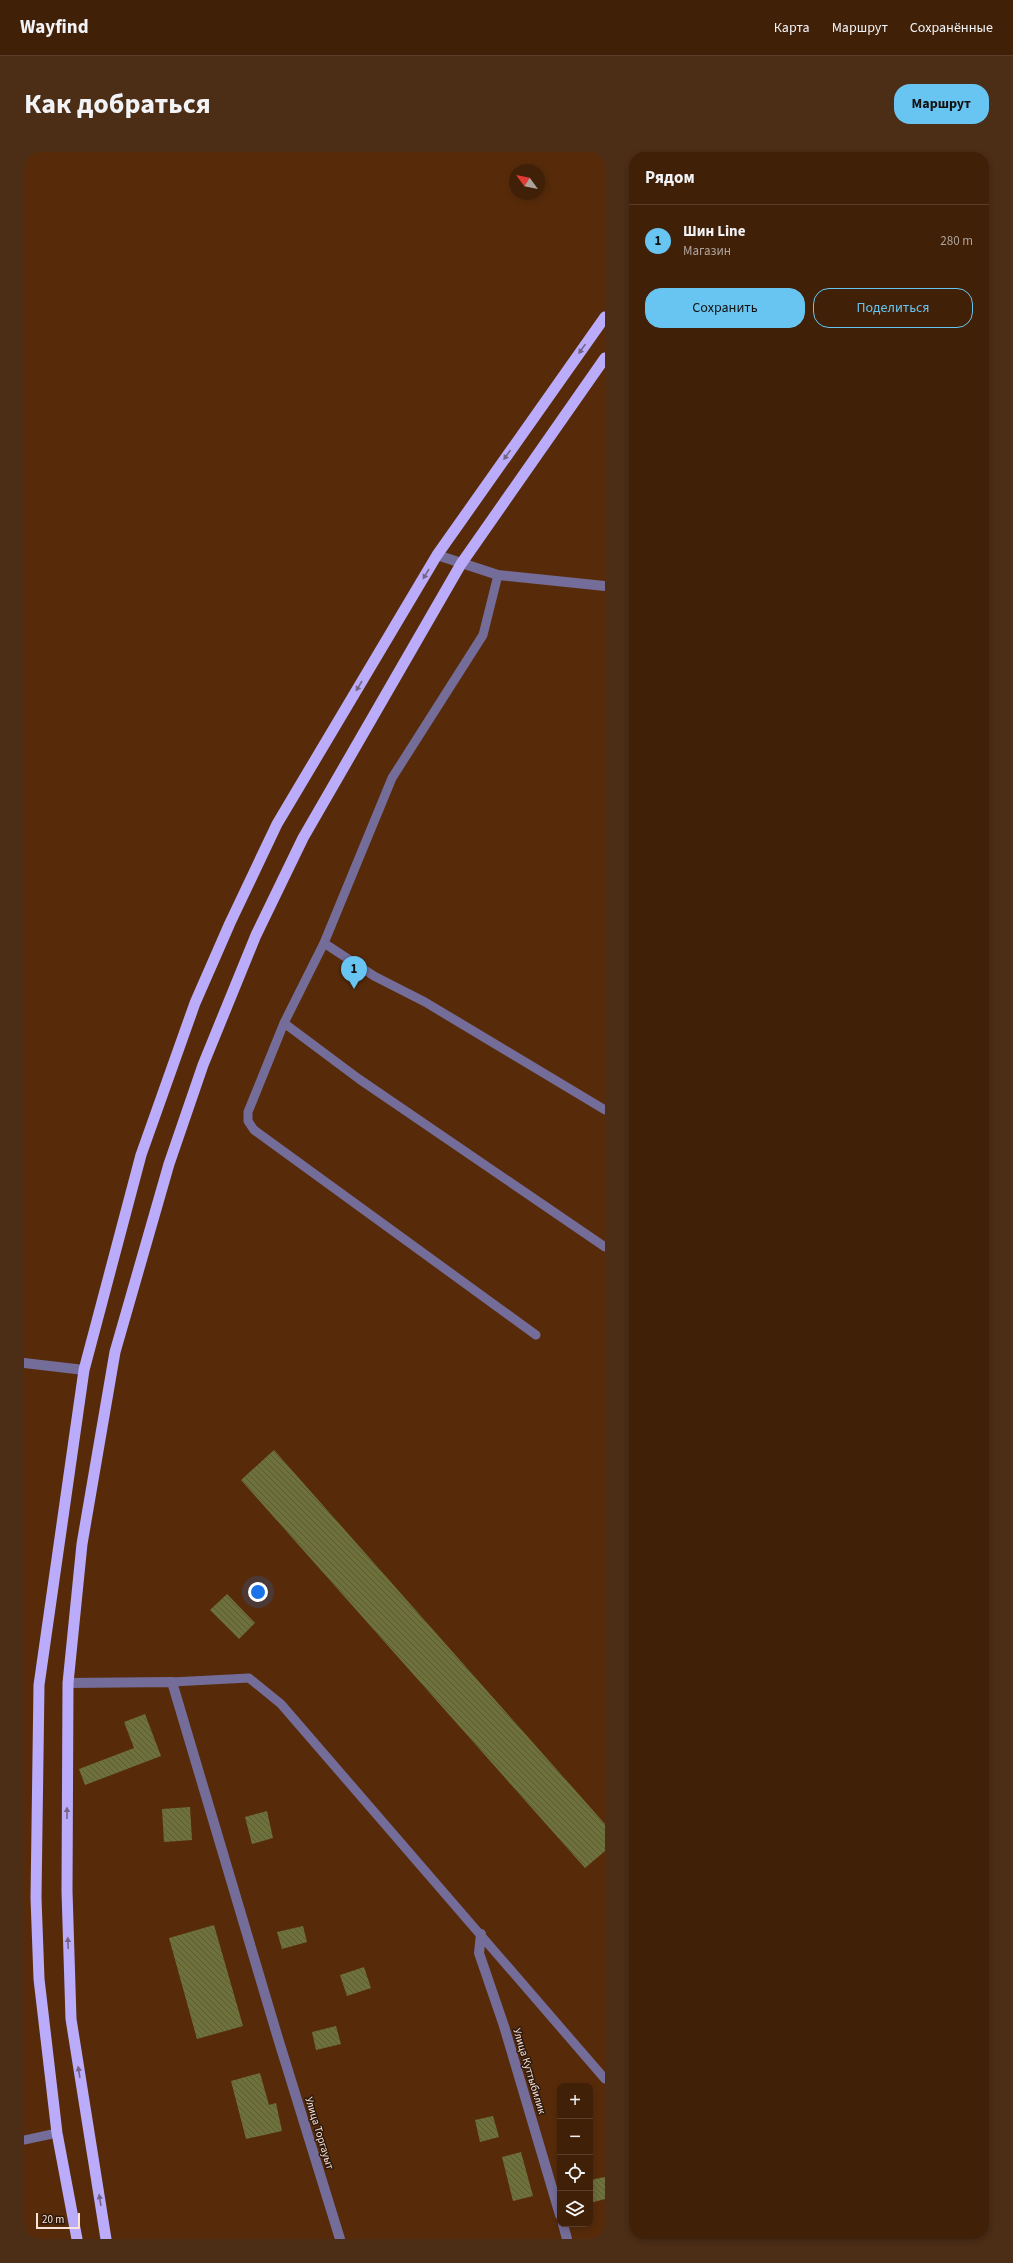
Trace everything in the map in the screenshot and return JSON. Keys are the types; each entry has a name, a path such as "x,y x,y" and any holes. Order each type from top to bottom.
{"highway":[{"path":"77,2239 57,2134 39,1972 36,1898 39,1685 84,1370 141,1155 178,1047 230,923 277,824 436,556 605,318"},
{"path":"106,2239 71,2019 67,1891 68,1683 82,1544 116,1352 169,1164 203,1065 256,935 303,838 461,564 605,358"}],"street":[{"path":"436,556 498,575 605,586"},
{"path":"24,1363 84,1370"},
{"path":"68,1683 172,1682"},
{"name":"Улица Торгауыт","path":"172,1682 277,2035 340,2239"},
{"name":"Улица Куттыбилик","path":"481,1934 479,1953 504,2026 557,2205"},
{"path":"564,2227 567,2239"}],"lane":[{"path":"498,575 483,635 392,778 324,943 284,1023 248,1112 248,1121 254,1130 536,1334"},
{"path":"324,943 374,976 424,1002 605,1110"},
{"path":"284,1023 359,1079 605,1247"},
{"path":"172,1682 249,1678 281,1704 605,2079"},
{"path":"24,2140 57,2134"}],"building":[{"path":"274,1450 605,1824 605,1851 585,1868 241,1480"},
{"path":"227,1594 255,1623 239,1639 210,1610"},
{"path":"145,1714 161,1756 85,1785 79,1769 134,1748 124,1722"},
{"path":"190,1807 192,1840 164,1842 162,1809"},
{"path":"267,1811 273,1838 252,1844 245,1817"},
{"path":"214,1925 243,2026 197,2039 169,1938"},
{"path":"303,1926 307,1942 282,1949 277,1932"},
{"path":"364,1967 371,1988 347,1996 340,1975"},
{"path":"336,2026 341,2044 316,2050 312,2032"},
{"path":"260,2073 269,2105 276,2103 282,2131 246,2139 231,2081"},
{"path":"493,2116 499,2137 480,2142 475,2120"},
{"path":"521,2152 533,2196 513,2201 502,2157"},
{"path":"605,2177 605,2199 593,2202 593,2179"}],"place":[{"name":"Шин Line","path":"354,989"}]}
